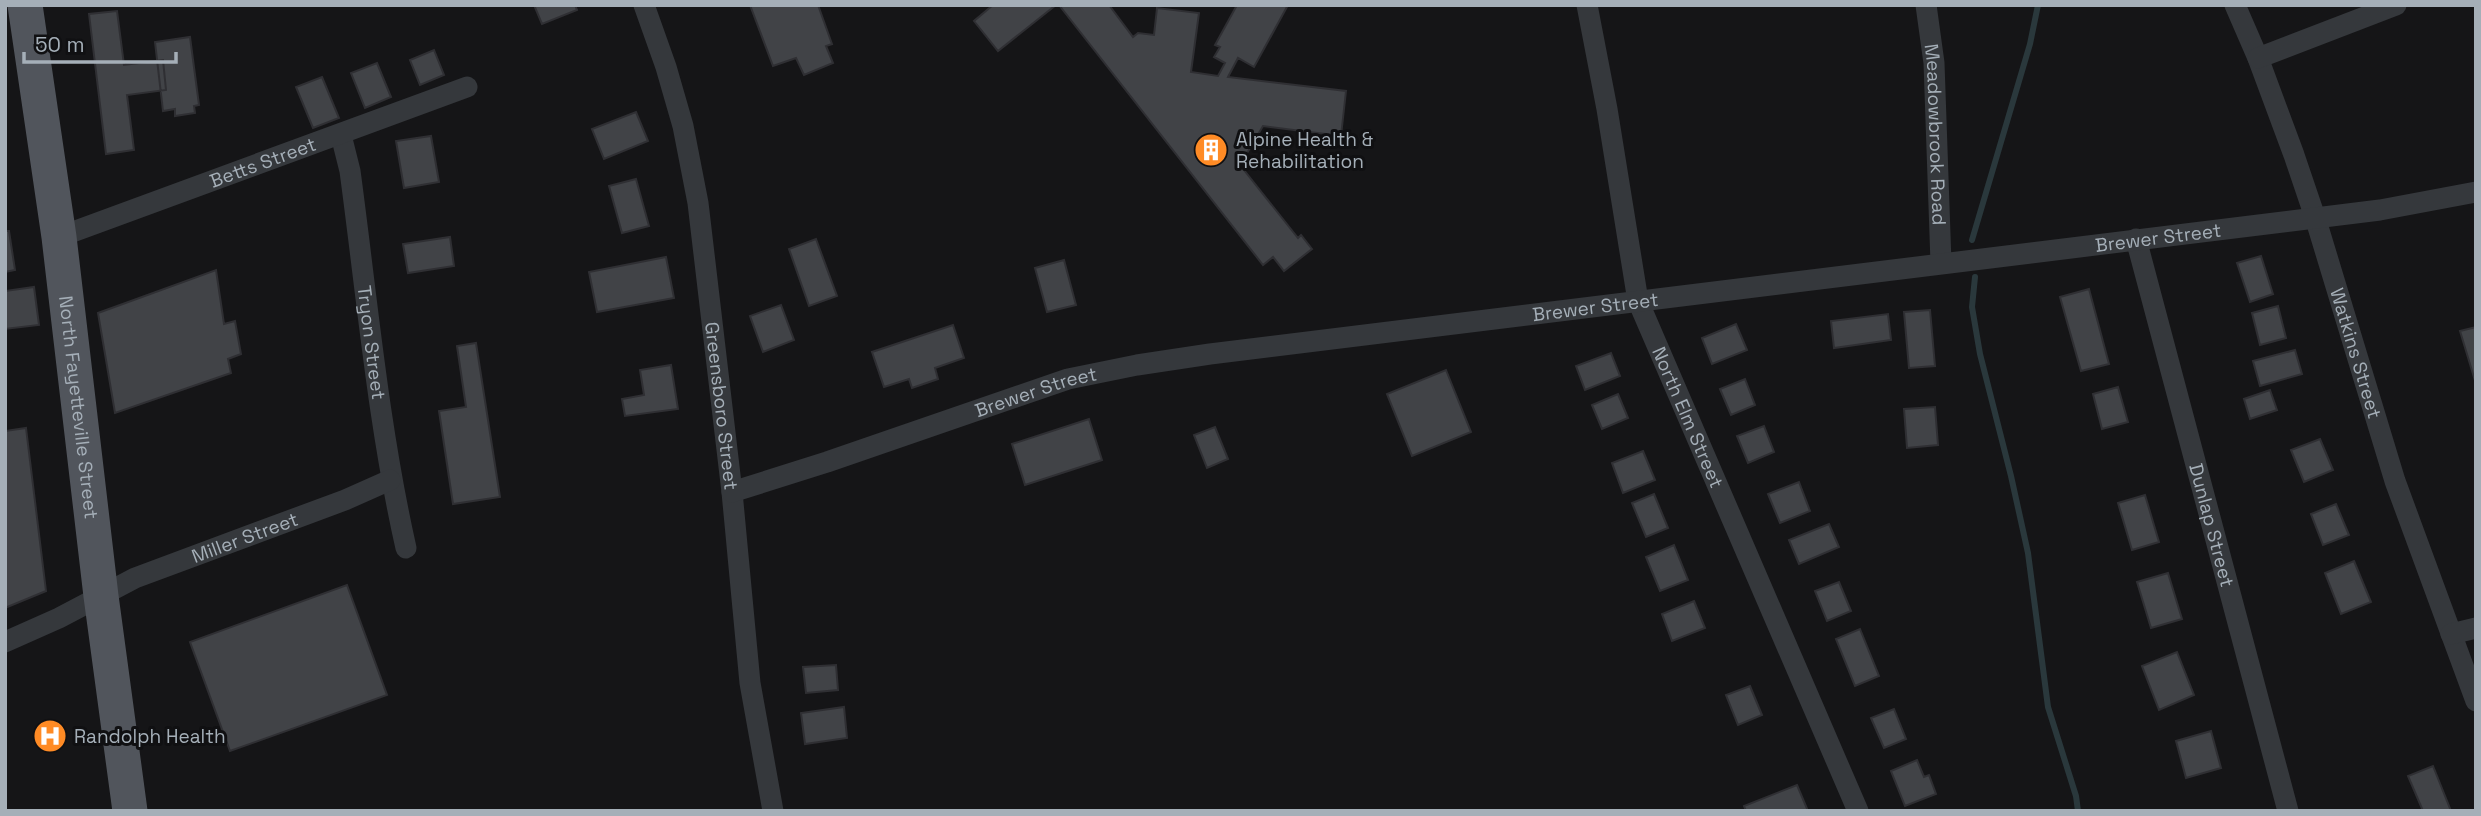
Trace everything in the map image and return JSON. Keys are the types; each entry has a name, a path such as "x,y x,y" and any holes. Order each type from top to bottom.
{"main road":[{"name":"North Fayetteville Street","path":"25,5 59,237 101,596 130,811"}],"street":[{"name":"Greensboro Street","path":"644,5 683,126 698,203 732,492 750,683 773,811"},
{"name":"North Elm Street","path":"1587,5 1638,301 1858,811"},
{"name":"Meadowbrook Road","path":"1926,5 1934,63 1941,263"},
{"name":"Watkins Street","path":"2235,5 2258,58 2315,217 2395,481 2476,701"},
{"path":"2258,58 2396,5"},
{"name":"Betts Street","path":"59,237 467,87"},
{"name":"Tryon Street","path":"341,135 350,171 390,480 406,548"},
{"name":"Brewer Street","path":"732,492 1080,377 1210,354 2380,210 2476,192"},
{"name":"Dunlap Street","path":"2136,239 2288,811"},
{"name":"Miller Street","path":"5,642 59,618 135,578 345,500 390,480"},
{"path":"2451,634 2476,628"}],"building":[{"path":"534,5 575,5 577,10 542,24"},
{"path":"750,5 818,5 832,44 826,46 833,63 804,75 796,58 773,66"},
{"path":"993,5 1056,5 998,51 974,21"},
{"name":"Alpine Health & Rehabilitation","path":"1059,5 1109,5 1133,37 1138,33 1154,35 1157,8 1199,13 1191,72 1218,76 1225,63 1214,57 1220,47 1215,45 1237,5 1288,5 1254,67 1238,58 1228,77 1346,91 1341,136 1263,126 1240,165 1298,238 1301,235 1312,249 1284,271 1273,257 1263,265"},
{"path":"117,11 124,65 163,60 166,90 127,95 134,150 106,154 89,14"},
{"path":"190,37 199,105 194,106 195,113 175,116 175,109 163,111 155,42"},
{"path":"434,50 444,75 420,85 410,60"},
{"path":"377,63 391,97 365,108 351,73"},
{"path":"322,77 339,118 313,128 296,87"},
{"path":"636,112 648,141 604,159 592,129"},
{"path":"431,136 439,182 404,188 396,141"},
{"path":"636,179 649,226 622,233 609,186"},
{"path":"5,231 9,231 15,270 5,272"},
{"path":"450,237 454,266 408,273 403,244"},
{"path":"816,239 837,296 809,306 789,249"},
{"path":"2261,256 2273,294 2250,302 2237,263"},
{"path":"666,257 674,298 597,312 589,272"},
{"path":"1064,260 1076,305 1047,312 1035,268"},
{"path":"216,270 224,324 235,321 241,354 228,359 231,373 115,413 98,313"},
{"path":"34,287 39,325 5,329 5,291"},
{"path":"2089,289 2109,364 2081,371 2060,297"},
{"path":"781,305 794,340 763,352 750,316"},
{"path":"2278,306 2286,338 2260,345 2252,313"},
{"path":"1930,310 1935,366 1909,368 1904,312"},
{"path":"1888,314 1891,340 1834,348 1831,321"},
{"path":"1736,324 1747,350 1712,364 1702,338"},
{"path":"953,325 964,358 935,368 938,379 912,388 909,379 884,387 872,352"},
{"path":"2476,327 2476,384 2460,331"},
{"path":"476,343 500,497 453,504 439,411 466,407 457,346"},
{"path":"2295,350 2302,374 2260,386 2253,361"},
{"path":"1611,353 1620,376 1585,390 1576,366"},
{"path":"671,365 678,409 625,416 622,399 644,395 640,370"},
{"path":"1446,370 1471,432 1412,456 1387,394"},
{"path":"1745,379 1755,405 1731,415 1720,389"},
{"path":"2118,387 2128,422 2102,429 2093,394"},
{"path":"2270,390 2277,410 2250,419 2244,399"},
{"path":"1618,394 1628,418 1602,429 1592,405"},
{"path":"1935,407 1938,445 1907,448 1904,409"},
{"path":"1089,419 1102,460 1025,485 1012,444"},
{"path":"1764,426 1774,452 1748,463 1737,436"},
{"path":"1215,427 1228,459 1207,468 1194,435"},
{"path":"26,428 46,591 5,608 5,431"},
{"path":"2320,439 2333,470 2304,482 2291,450"},
{"path":"1643,451 1655,480 1623,493 1612,463"},
{"path":"1799,482 1810,511 1780,523 1768,494"},
{"path":"1654,494 1668,528 1646,537 1632,503"},
{"path":"2145,495 2159,542 2132,550 2118,503"},
{"path":"2336,504 2349,535 2323,545 2311,514"},
{"path":"1829,524 1839,547 1799,564 1789,540"},
{"path":"1674,545 1688,580 1660,591 1646,557"},
{"path":"2354,561 2371,602 2341,614 2325,573"},
{"path":"2168,573 2182,619 2151,628 2137,582"},
{"path":"1839,582 1851,611 1827,621 1815,591"},
{"path":"347,585 387,695 230,751 190,642"},
{"path":"1694,601 1705,628 1672,641 1662,614"},
{"path":"1860,629 1879,676 1855,686 1836,639"},
{"path":"2177,652 2194,695 2159,710 2142,666"},
{"path":"836,665 838,690 806,693 803,667"},
{"path":"1750,686 1762,715 1738,725 1726,695"},
{"path":"844,707 847,738 805,744 801,713"},
{"path":"1894,709 1906,739 1884,748 1871,718"},
{"path":"2211,731 2221,768 2186,778 2176,741"},
{"path":"1917,760 1924,777 1929,775 1936,794 1905,806 1891,771"},
{"path":"2433,766 2451,811 2423,811 2408,776"},
{"path":"1797,785 1808,811 1746,811 1744,806"}],"waterway":[{"path":"1972,240 2030,44 2038,5"},
{"path":"1975,277 1972,307 1980,354 2028,553 2048,707 2076,796 2078,811"}],"place":[{"name":"Alpine Health & Rehabilitation","path":"1211,150"},
{"name":"Randolph Health","path":"50,736"}]}
